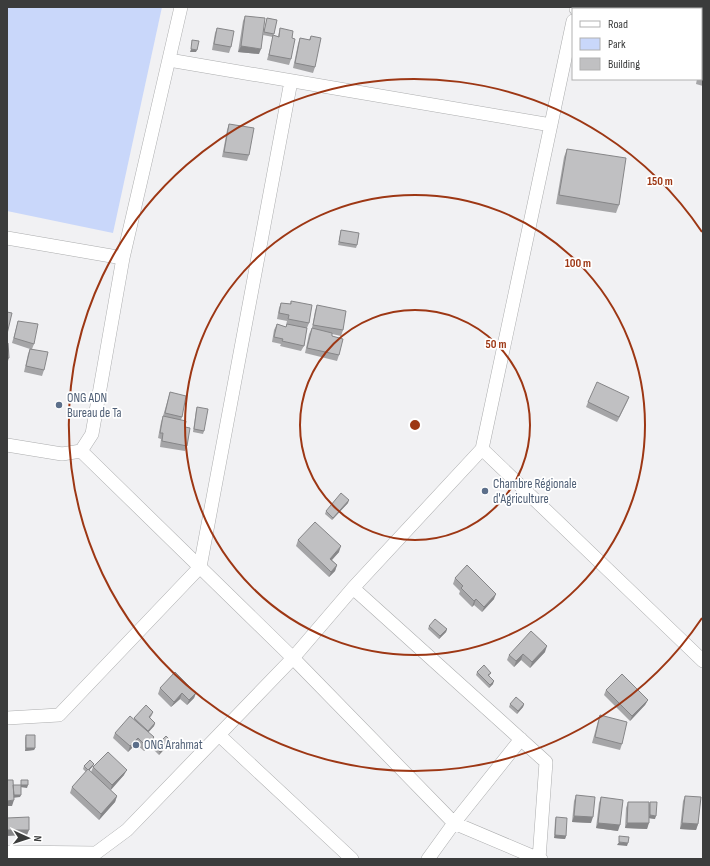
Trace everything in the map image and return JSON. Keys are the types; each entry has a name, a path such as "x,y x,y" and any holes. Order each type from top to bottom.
{"street":[{"path":"7,445 62,454 81,451 92,434 123,258 181,7"},
{"path":"7,852 99,856 127,830 293,658 353,588 482,449 572,26"},
{"path":"169,60 551,125"},
{"path":"7,718 59,715 200,567 291,81"},
{"path":"7,238 123,258"},
{"path":"482,449 703,661"},
{"path":"81,451 293,658 454,823 540,859 546,762 353,588"},
{"path":"219,735 352,859"},
{"path":"428,859 454,823 521,739"}],"green space":[{"path":"7,7 162,7 113,233 7,211"}],"building":[{"path":"245,16 265,18 261,49 241,46"},
{"path":"267,18 277,20 274,34 264,32"},
{"path":"217,28 234,31 231,47 214,44"},
{"path":"280,28 293,31 292,38 295,39 291,59 269,55 273,35 279,37"},
{"path":"311,36 321,38 315,67 295,63 300,38 310,40"},
{"path":"192,40 199,41 197,50 191,49"},
{"path":"229,124 254,128 249,155 224,152"},
{"path":"567,149 626,158 619,205 559,195"},
{"path":"341,230 359,233 357,245 339,242"},
{"path":"291,301 312,305 309,323 288,319 289,315 279,313 281,303 291,304"},
{"path":"317,305 346,311 343,330 313,325"},
{"path":"7,312 12,313 7,334"},
{"path":"18,321 38,324 34,344 14,338"},
{"path":"277,324 286,327 287,324 307,328 304,346 282,341 283,339 274,337"},
{"path":"312,328 332,333 332,336 343,339 339,355 307,348"},
{"path":"7,342 8,343 9,358 7,358"},
{"path":"30,349 48,352 44,370 26,366"},
{"path":"597,382 629,397 619,417 588,402"},
{"path":"170,392 186,396 182,417 165,413"},
{"path":"197,407 208,409 204,431 194,429"},
{"path":"163,416 186,421 185,427 190,428 187,446 162,441 163,433 160,433"},
{"path":"341,493 349,500 333,518 326,511"},
{"path":"315,522 341,546 330,559 337,565 331,572 298,540"},
{"path":"467,565 496,594 484,607 476,599 474,601 461,588 463,586 455,578"},
{"path":"435,619 447,629 440,636 429,626"},
{"path":"531,631 547,646 532,662 523,654 516,661 509,655"},
{"path":"484,665 491,673 488,675 494,681 490,685 477,672"},
{"path":"175,672 196,693 189,700 182,693 174,702 160,688"},
{"path":"622,674 648,700 632,716 606,690"},
{"path":"516,697 524,704 518,711 510,704"},
{"path":"146,705 153,712 149,717 155,723 148,731 134,718"},
{"path":"600,715 627,722 622,744 595,737"},
{"path":"130,716 154,737 146,746 138,738 130,746 115,733"},
{"path":"26,735 35,735 35,748 26,748"},
{"path":"166,736 171,741 160,752 155,747"},
{"path":"108,752 127,770 112,785 93,767"},
{"path":"90,760 94,764 88,770 84,766"},
{"path":"88,769 117,796 101,814 72,787"},
{"path":"7,780 13,780 14,800 7,801"},
{"path":"21,780 28,780 28,785 21,785"},
{"path":"13,785 21,785 21,795 14,795"},
{"path":"576,795 595,797 593,817 574,816"},
{"path":"685,796 701,797 698,824 682,823"},
{"path":"601,797 623,800 620,825 598,823"},
{"path":"628,802 649,802 649,823 627,823"},
{"path":"650,802 657,802 656,816 650,815"},
{"path":"29,817 29,830 7,830 7,818"},
{"path":"556,817 567,818 566,836 555,835"},
{"path":"619,836 629,837 628,843 619,842"}],"place":[{"name":"ONG ADN Bureau de Ta","path":"59,405"},
{"name":"Chambre Régionale d'Agriculture","path":"485,491"},
{"name":"ONG Arahmat","path":"136,745"}]}
